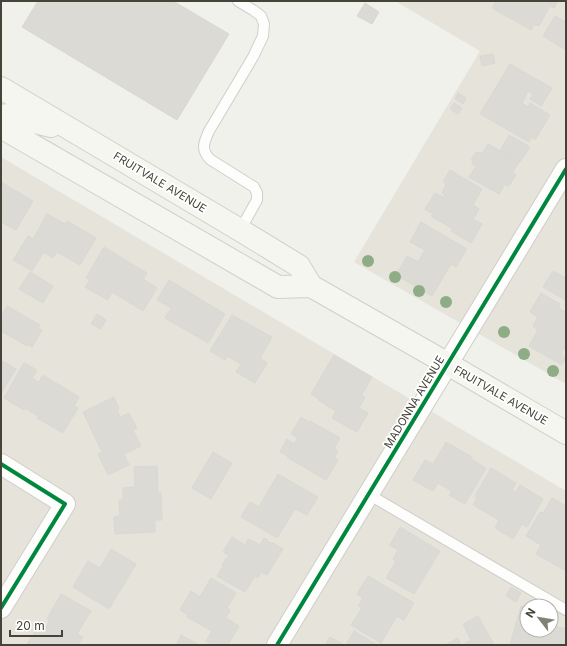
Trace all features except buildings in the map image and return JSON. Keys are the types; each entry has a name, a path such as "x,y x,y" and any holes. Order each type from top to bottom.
{"main road":[{"name":"FRUITVALE AVENUE","path":"1,88 299,266 311,286 566,433"},
{"path":"1,116 7,115 44,124 84,137"},
{"path":"1,127 278,287 311,286"}],"street":[{"name":"MADONNA AVENUE","path":"277,645 566,169"},
{"path":"1,464 65,504 1,608"}],"lane":[{"path":"238,1 261,16 264,24 263,36 253,57 209,131 204,142 204,149 206,156 210,160 254,187 257,193 257,200 240,230"},
{"path":"368,494 566,610"}],"shaded area":[{"path":"395,1 566,1 566,384 354,262 480,51"},
{"path":"1,157 566,491 566,645 1,645"}],"cycle path":[{"path":"277,645 566,169"},
{"path":"1,464 65,504 1,608"}]}
